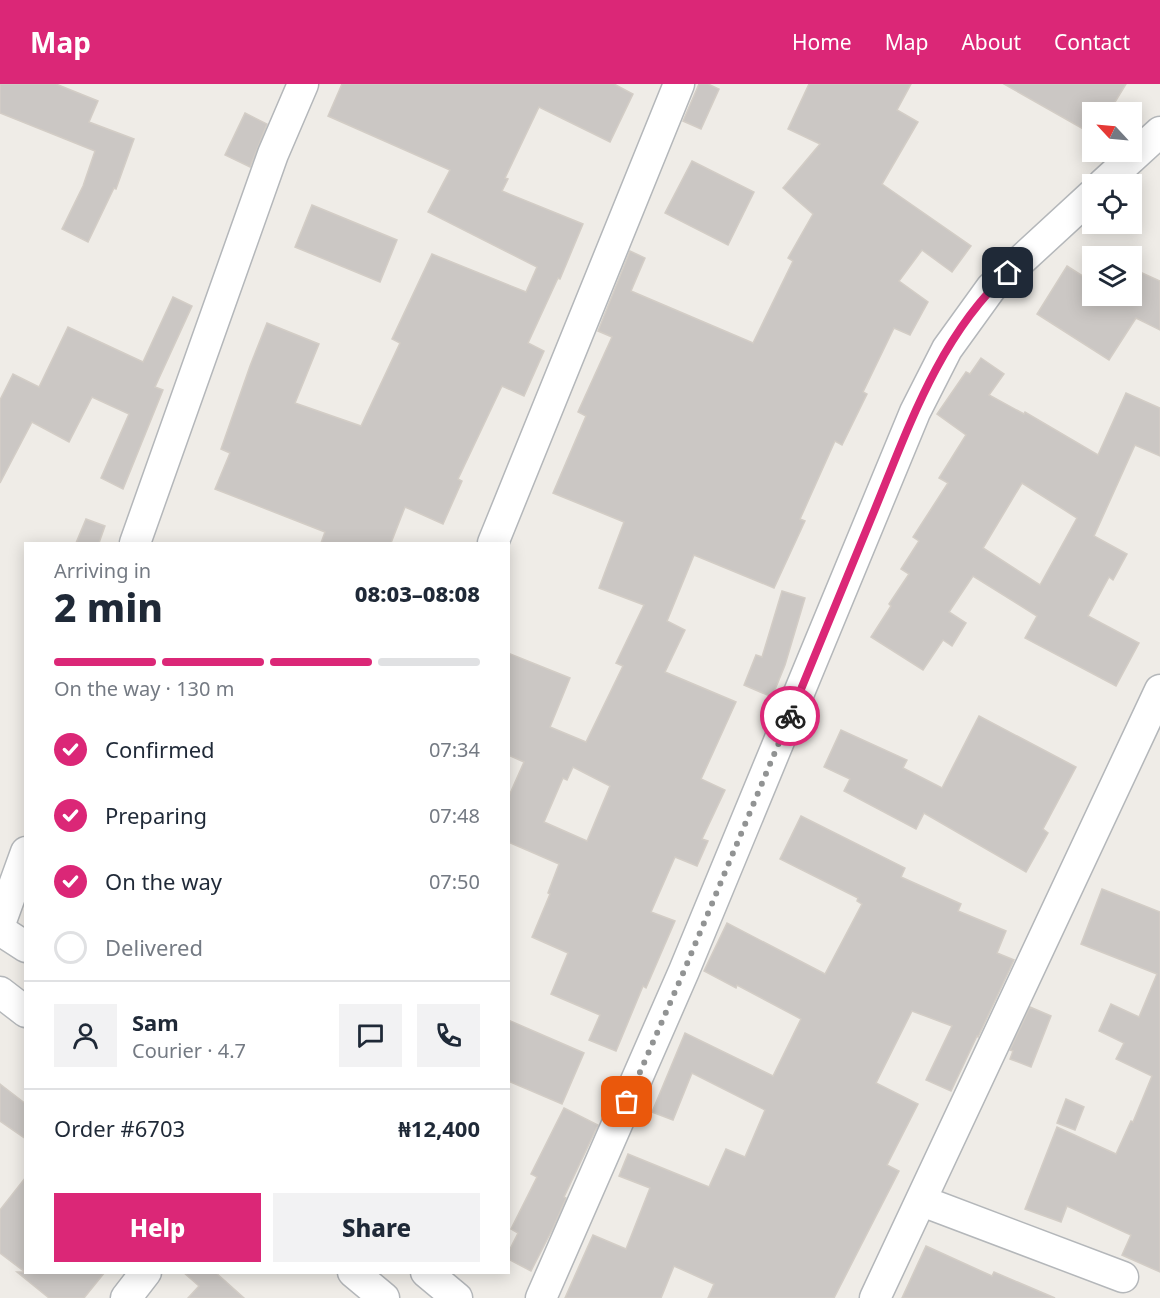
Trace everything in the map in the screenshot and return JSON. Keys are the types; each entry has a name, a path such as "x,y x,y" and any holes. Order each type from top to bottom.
{"street":[{"path":"135,542 273,154 303,84"},
{"path":"493,542 679,84"},
{"path":"1114,174 1160,132"},
{"path":"541,1298 689,960 915,412 947,349 991,288 1082,204"},
{"path":"875,1298 1150,733 1160,690"},
{"path":"0,924 24,858"},
{"path":"0,930 24,946"},
{"path":"0,992 24,1010"},
{"path":"922,1201 1123,1277"},
{"path":"126,1298 144,1274"},
{"path":"355,1274 384,1298"},
{"path":"428,1274 457,1298"}],"building":[{"path":"0,84 56,84 98,101 89,122 134,139 116,189 114,188 88,242 62,229 83,186 95,151 0,113"},
{"path":"342,84 614,84 633,94 610,142 539,107 505,178 508,179 502,191 583,224 560,279 558,278 528,343 544,351 524,396 502,386 458,479 462,481 443,524 405,507 391,542 321,542 325,532 215,489 230,453 221,449 267,323 319,344 295,403 361,426 400,343 392,339 432,254 526,292 537,267 428,212 450,170 328,116"},
{"path":"699,84 708,84 719,89 701,129 683,121"},
{"path":"809,84 911,84 897,110 918,122 882,184 971,246 952,272 922,250 899,281 928,302 910,335 894,328 863,392 867,394 842,445 835,441 800,519 805,521 774,588 694,555 667,621 685,630 665,672 736,702 701,779 725,790 702,839 708,841 697,866 675,857 651,912 675,921 646,988 643,986 616,1051 589,1040 600,1015 551,994 568,953 532,937 550,894 548,893 559,864 510,843 510,794 524,762 510,756 510,654 570,678 550,727 586,742 623,666 616,663 644,605 599,588 624,522 553,493 586,416 578,412 612,337 598,331 630,251 645,258 631,291 753,343 793,261 788,258 813,214 783,188 820,144 788,129","holes":["573,767 610,786 587,841 544,822 563,778 567,780"]},
{"path":"1004,84 1126,84 1115,102 1082,102 1082,128"},
{"path":"245,113 267,124 250,167 225,155"},
{"path":"692,161 754,192 728,245 665,213"},
{"path":"312,205 397,240 380,282 295,247"},
{"path":"1067,266 1082,276 1082,306 1142,306 1142,273 1160,281 1160,330 1136,318 1109,360 1037,314"},
{"path":"173,297 192,306 155,387 163,390 123,489 101,478 129,414 92,397 69,442 32,422 0,483 0,400 13,374 39,387 68,327 143,362"},
{"path":"981,358 1004,374 989,395 1024,414 1025,412 1098,455 1126,393 1160,408 1160,456 1135,445 1094,536 1127,554 1113,580 1109,577 1088,616 1139,643 1116,686 1025,638 1037,616 973,576 949,612 966,623 952,646 943,640 923,670 871,637 909,574 901,569 919,541 913,537 948,483 939,478 966,435 937,414 966,372 970,374","holes":["1022,483 1077,518 1040,585 983,548"]},
{"path":"86,519 105,526 99,542 76,542"},
{"path":"782,591 805,598 785,665 772,697 744,685 756,655 762,657"},
{"path":"979,716 1076,767 1043,829 1048,833 1026,872 924,813 916,829 844,791 850,779 824,767 841,730 907,760 903,768 942,788"},
{"path":"801,816 905,868 901,877 961,904 958,911 1006,931 997,953 1014,960 978,1037 951,1091 926,1080 952,1026 912,1011 876,1083 918,1104 887,1165 899,1171 834,1298 708,1298 714,1284 674,1266 661,1298 565,1298 593,1235 626,1249 650,1188 619,1176 628,1154 709,1187 726,1149 745,1157 765,1110 692,1073 673,1120 652,1112 685,1033 773,1076 801,1019 737,985 736,988 704,971 727,923 825,974 862,904 857,901 858,898 780,859"},
{"path":"1102,889 1160,912 1160,1272 1122,1255 1131,1235 1067,1206 1061,1222 1025,1209 1057,1127 1116,1154 1131,1121 1133,1122 1152,1076 1116,1059 1124,1043 1099,1031 1111,1004 1139,1017 1157,974 1081,944"},
{"path":"1030,1007 1051,1016 1031,1067 1010,1059 1013,1051 1010,1050"},
{"path":"510,1021 584,1053 562,1104 510,1082"},
{"path":"0,1084 24,1102 24,1138 0,1121"},
{"path":"1066,1099 1084,1107 1075,1130 1057,1123"},
{"path":"564,1108 598,1125 564,1197 566,1198 553,1228 531,1271 510,1260 510,1249 518,1233 511,1229 537,1177 531,1174"},
{"path":"24,1180 24,1271 0,1253 0,1210"},
{"path":"926,1246 992,1276 994,1272 1055,1298 902,1298"},
{"path":"17,1272 24,1272 24,1274 103,1274 84,1298 49,1298"},
{"path":"185,1274 217,1274 244,1298 188,1298 199,1286"}],"way so far":[{"path":"627,1102 790,716"}],"route":[{"path":"790,716 915,412 947,349 991,288 1008,273"}]}
